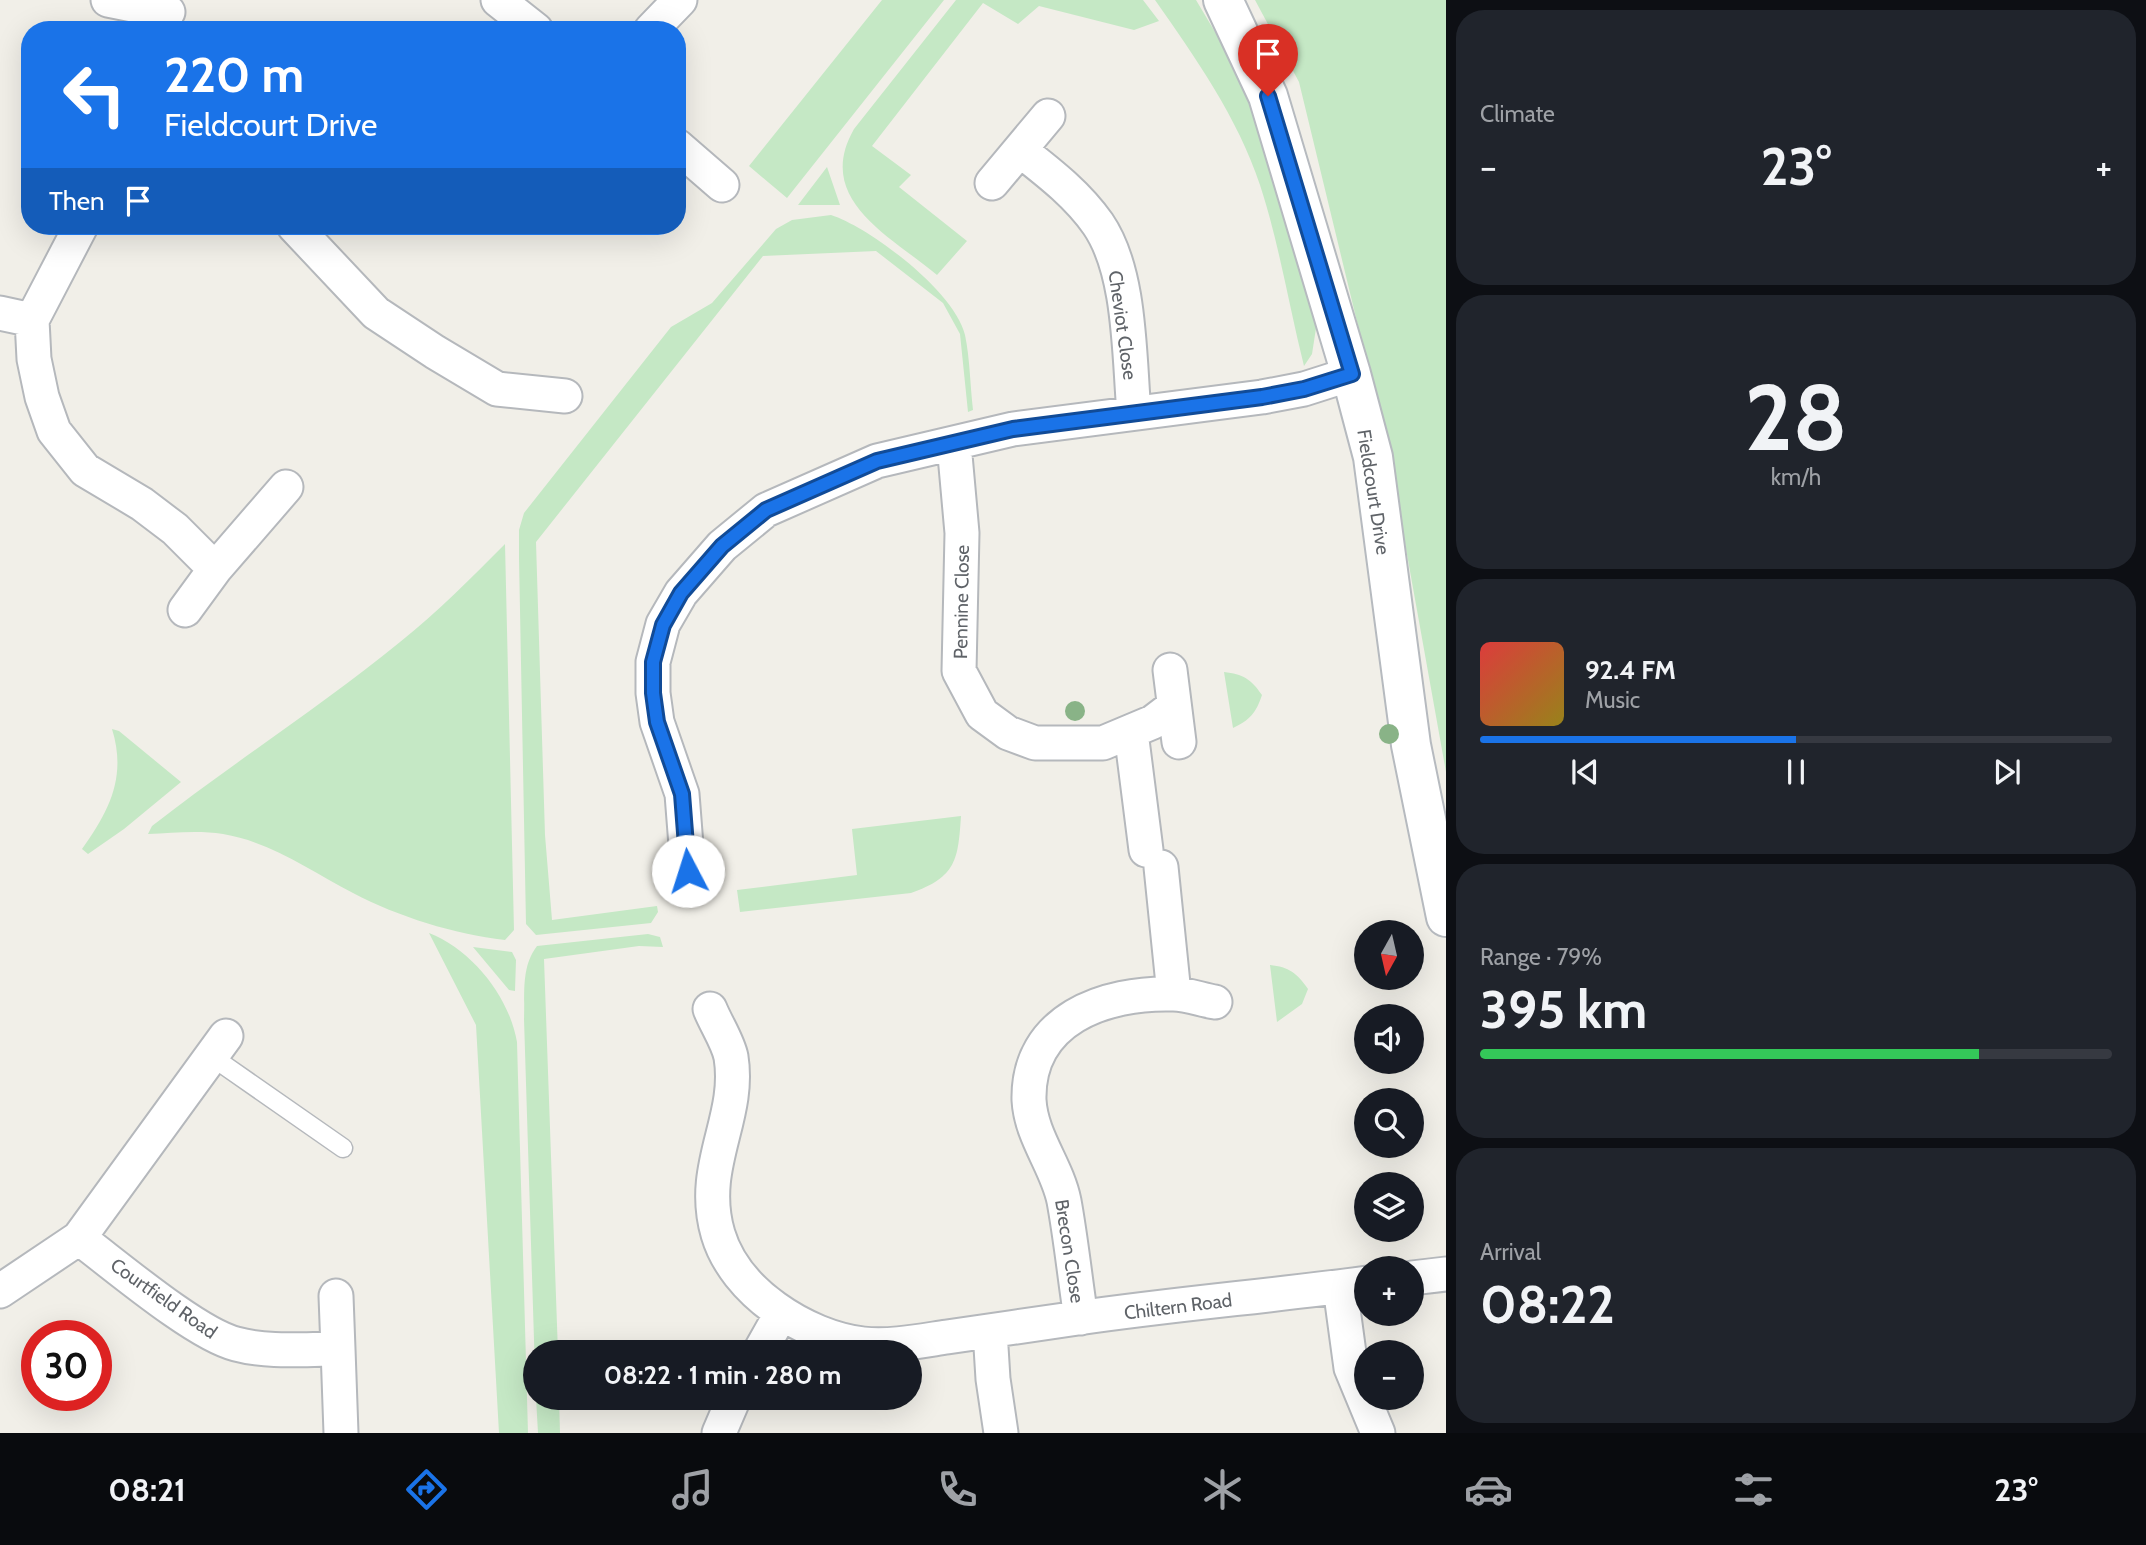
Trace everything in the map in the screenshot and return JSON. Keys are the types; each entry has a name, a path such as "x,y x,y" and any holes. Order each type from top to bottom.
{"street":[{"path":"108,0 167,14"},
{"path":"498,0 525,21"},
{"path":"660,21 680,0"},
{"name":"Fieldcourt Drive","path":"1223,0 1268,96 1352,374 1373,457 1389,602 1411,746 1446,918"},
{"path":"992,183 1048,116"},
{"name":"Cheviot Close","path":"1020,150 1077,199 1099,225 1113,255 1121,282 1134,413"},
{"path":"686,154 722,185"},
{"path":"76,235 32,320 34,359 42,397 54,431 85,470 142,504 175,530 215,569"},
{"path":"302,235 376,313 435,352 497,389 565,396"},
{"path":"0,313 32,320"},
{"path":"688,871 682,794 657,722 653,662 663,625 681,593 722,546 766,510 877,461 1013,429 1262,397 1304,389 1352,374"},
{"name":"Pennine Close","path":"954,444 962,533 959,671 982,714 1008,733 1035,743 1103,743 1153,722 1174,706"},
{"path":"186,610 215,569 286,487"},
{"path":"1170,670 1179,742"},
{"path":"1131,732 1174,994"},
{"name":"Brecon Close","path":"1081,1318 1063,1198 1033,1127 1029,1100 1032,1070 1041,1047 1057,1026 1081,1011 1105,1002 1174,994 1216,1002"},
{"name":"Chiltern Road","path":"710,1009 731,1055 733,1091 716,1155 710,1191 718,1235 730,1259 754,1291 781,1314 810,1328 862,1344 908,1343 1081,1318 1353,1285"},
{"path":"0,1291 79,1238 218,1046"},
{"name":"Courtfield Road","path":"79,1238 201,1327 232,1343 261,1350 338,1349"},
{"path":"1424,1277 1446,1274"},
{"path":"1353,1285 1351,1368 1378,1433"},
{"path":"337,1296 341,1433"},
{"path":"767,1340 781,1314"},
{"path":"990,1331 1001,1433"},
{"path":"719,1433 729,1410"}],"lane":[{"path":"218,1046 343,1147"}],"green space":[{"path":"882,0 944,0 787,198 749,166"},
{"path":"956,0 1143,0 1159,21 1134,30 1039,6 1018,24 983,3 872,146 911,175 899,187 967,241 937,275 879,230 862,213 850,195 843,176 844,154 854,129"},
{"path":"1155,0 1196,0 1255,99 1317,322 1312,354 1304,366 1273,229 1251,160 1228,112"},
{"path":"1255,0 1446,0 1446,772 1389,454 1299,82"},
{"path":"827,167 840,205 798,205"},
{"path":"831,215 848,222 888,247 929,282 945,300 958,318 965,335 973,410 968,412 960,334 943,303 876,251 763,256 536,542 545,835 552,920 657,906 658,912 651,923 536,935 526,924 519,558 519,530 524,513 671,327 712,303 776,229 792,220"},
{"path":"505,544 514,930 505,940 447,929 389,910 274,850 241,838 204,832 148,834 152,826 400,642 441,607"},
{"path":"1224,672 1246,678 1262,695 1252,715 1233,728"},
{"path":"112,729 119,731 181,782 124,829 88,854 82,849 107,807 116,778 116,746"},
{"path":"961,816 956,855 952,865 938,880 926,887 911,893 740,912 737,890 857,875 852,829"},
{"path":"429,933 460,951 486,977 506,1008 517,1042 525,1340 523,1340 523,1410 527,1410 528,1433 499,1433 476,1025"},
{"path":"648,934 660,937 663,947 639,946 544,959 558,1340 534,1340 524,1019 528,963 537,946"},
{"path":"473,947 512,952 516,960 515,991 509,990"},
{"path":"1270,965 1292,972 1308,989 1302,1004 1277,1022"},
{"path":"537,1410 559,1410 560,1433 538,1433"}],"route":[{"path":"688,871 682,794 657,722 653,662 663,625 681,593 722,546 766,510 877,461 954,444 980,435 1262,397 1304,389 1352,374 1268,96"}]}
